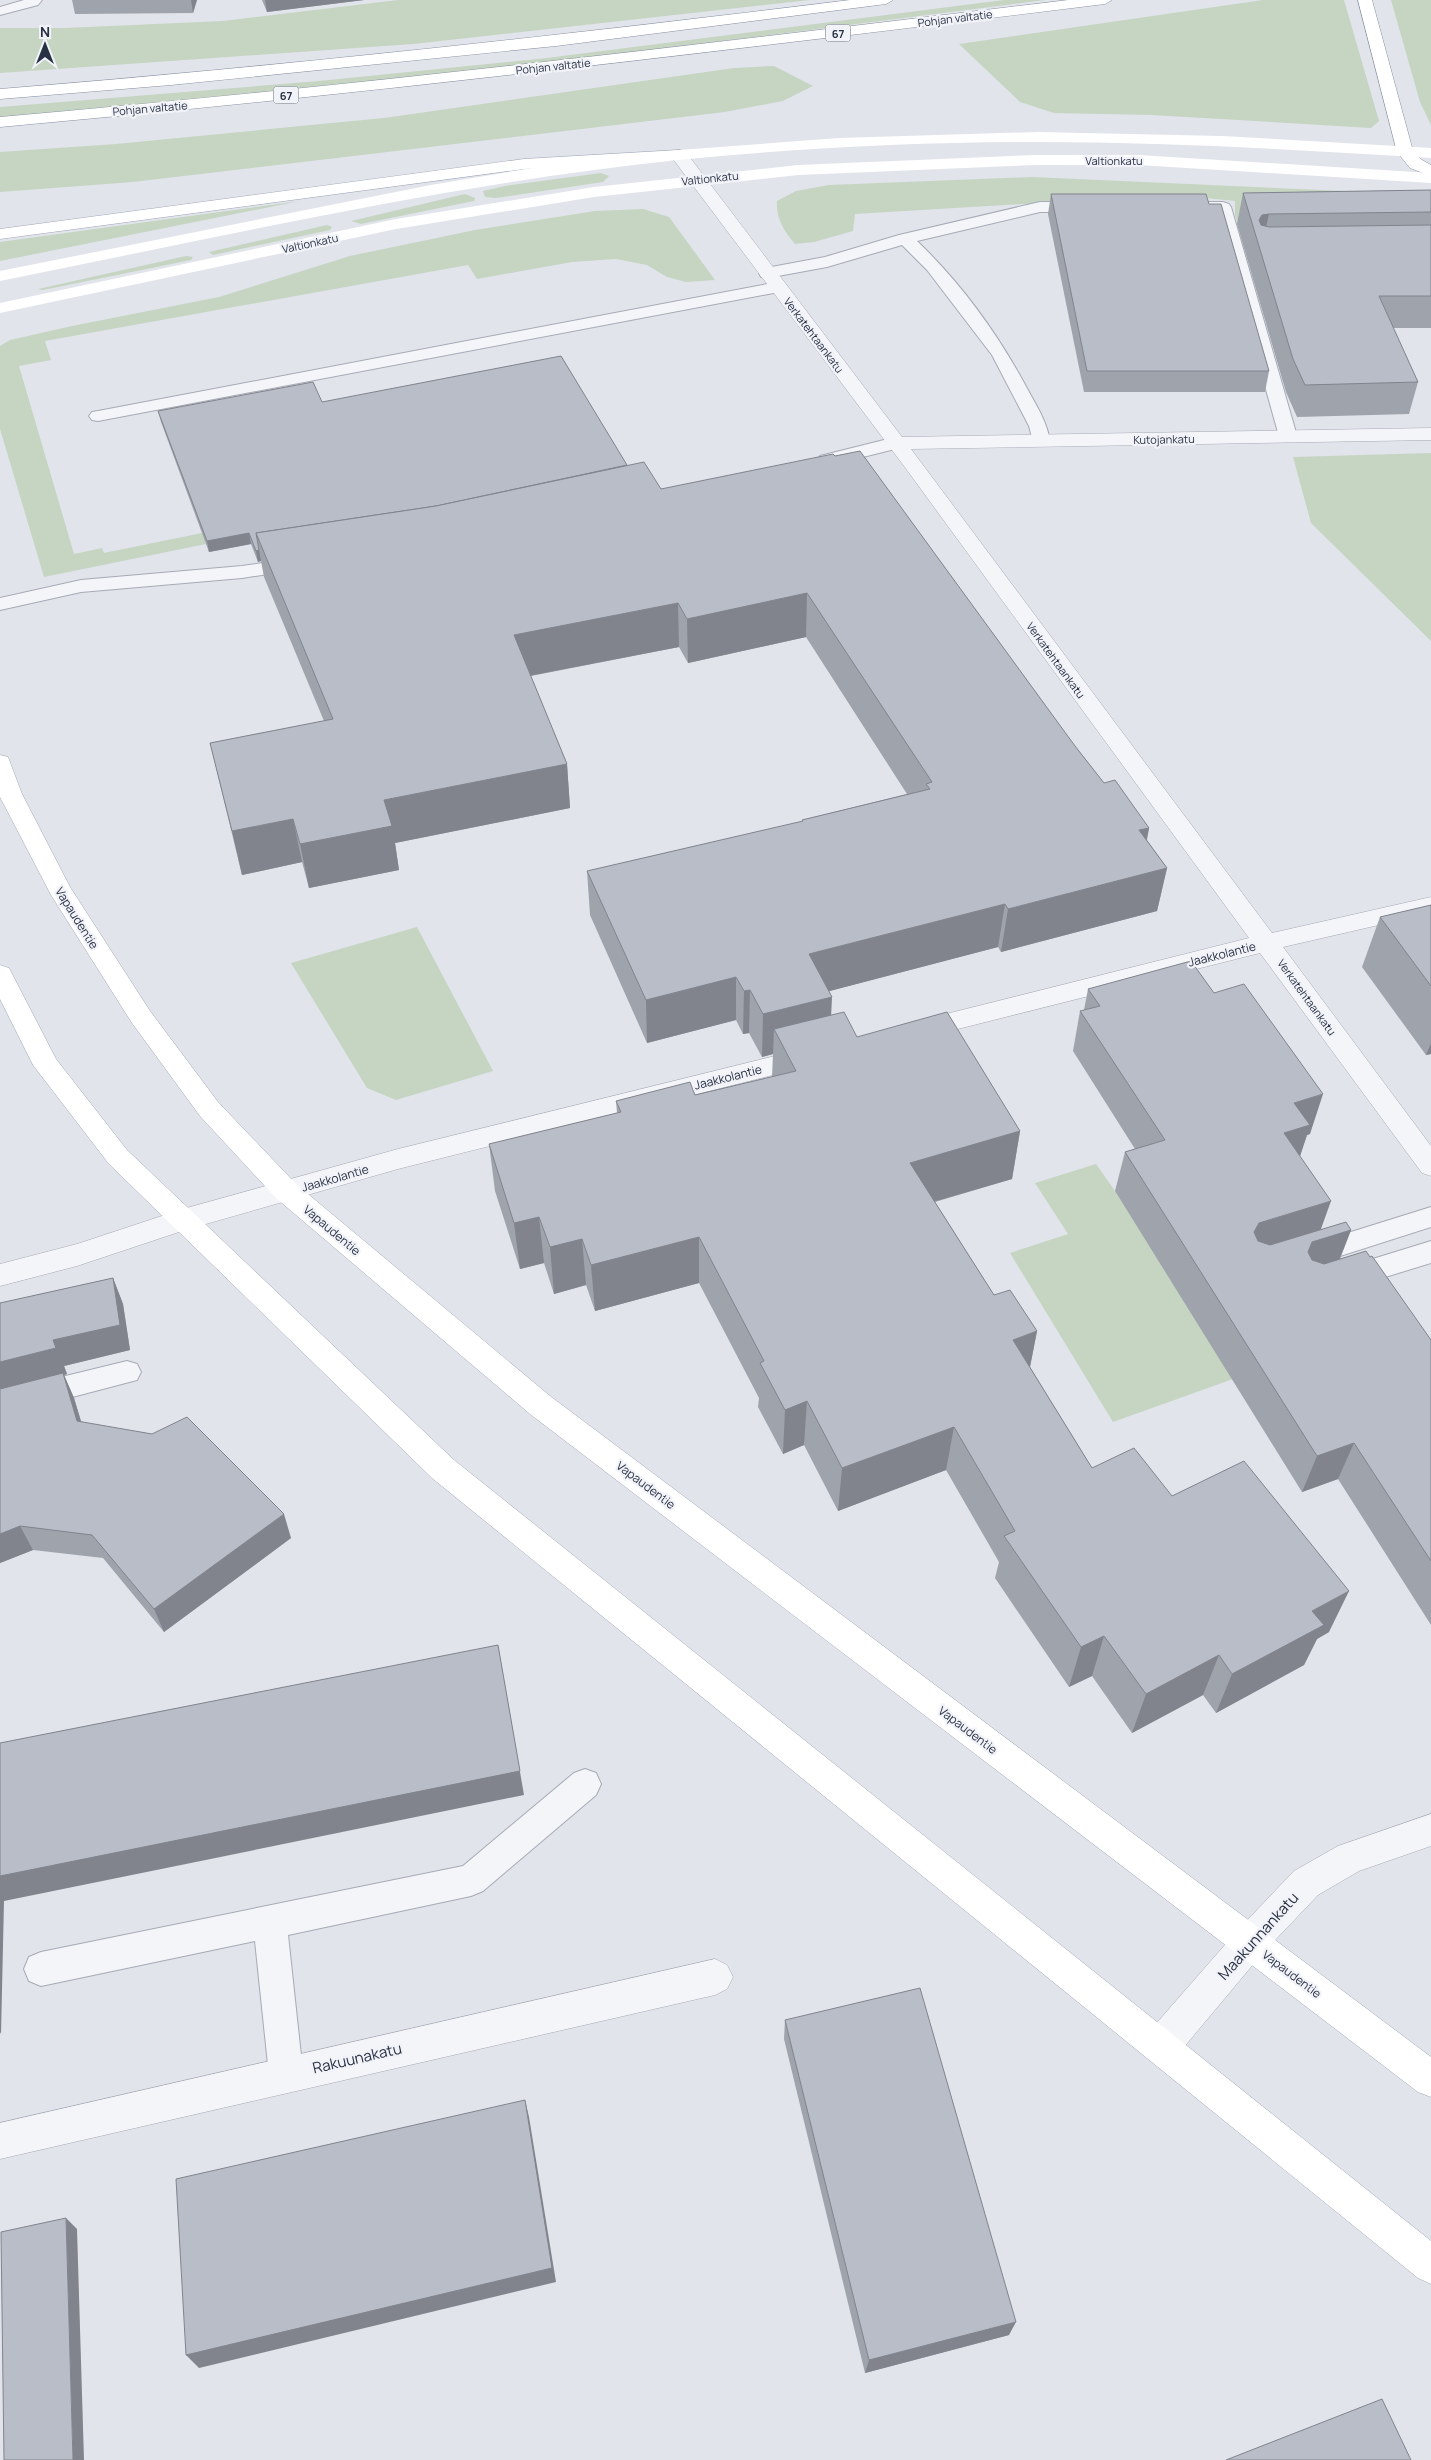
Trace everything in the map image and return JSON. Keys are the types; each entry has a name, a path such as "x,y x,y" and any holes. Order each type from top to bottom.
{"main road":[{"name":"Pohjan valtatie","path":"0,94 171,80 556,41 886,0"},
{"name":"Pohjan valtatie","path":"0,122 192,105 571,65 1105,0"},
{"path":"1365,1 1405,152 1416,164 1431,171"},
{"path":"0,79 413,55"},
{"path":"346,105 571,65"},
{"path":"0,137 259,114"},
{"name":"Valtionkatu","path":"0,276 431,190 532,173 679,155 839,143 1038,137 1222,141 1431,153"},
{"path":"0,234 524,164 679,155"},
{"name":"Valtionkatu","path":"0,308 396,224 594,192 798,170 1025,160 1110,160 1344,171 1431,178"},
{"name":"Vapaudentie","path":"0,762 10,794 59,889 140,1017 210,1109 286,1191 540,1405 1431,2079"},
{"path":"0,974 46,1065 118,1157 443,1470 1431,2265"}],"street":[{"name":"Verkatehtaankatu","path":"679,155 896,443 1431,1166"},
{"name":"Kutojankatu","path":"896,443 1431,434"},
{"name":"Jaakkolantie","path":"893,1036 1267,943 1431,905"},
{"name":"Jaakkolantie","path":"0,1275 77,1255 183,1220 398,1159 834,1050"},
{"name":"Maakunnankatu","path":"1161,2046 1249,1942 1306,1883 1350,1858 1431,1830"},
{"name":"Rakuunakatu","path":"0,2140 715,1977"}],"lane":[{"path":"0,11 35,0"},
{"path":"98,416 772,280 906,239 1040,207 1098,207"},
{"path":"1175,207 1223,207 1288,436"},
{"path":"906,239 933,266 1000,354 1038,426 1041,440"},
{"path":"811,463 896,443"},
{"path":"0,604 81,586 242,572 318,561"},
{"path":"1290,1261 1431,1218"},
{"path":"1327,1284 1431,1252"},
{"path":"0,1404 127,1372"},
{"path":"41,1969 471,1880 584,1784"},
{"path":"270,1922 286,2074"}],"green space":[{"path":"398,0 810,0 413,44 0,73 0,28 65,28 223,21"},
{"path":"1004,0 1045,0 517,67 138,106 0,117 0,107 319,81 547,58"},
{"path":"1263,0 1344,0 1379,121 1371,128 1152,115 1054,113 1020,102 959,44"},
{"path":"1391,0 1431,0 1431,125 1420,102"},
{"path":"774,66 813,86 783,101 725,112 133,182 0,192 0,152 116,144 384,118 734,68"},
{"path":"601,173 609,176 603,182 496,198 485,197 483,191 505,186"},
{"path":"1032,177 1344,191 1431,197 1238,224 1235,215 1235,201 1175,195 855,214 853,231 814,242 795,244 782,224 777,207 777,201 796,191 829,185"},
{"path":"465,194 475,198 474,201 361,224 351,221"},
{"path":"300,201 0,261 0,242"},
{"path":"643,209 669,217 715,280 686,282 667,277 647,265 616,259 572,262 477,279 468,265 45,341 51,360 19,366 74,554 102,548 104,553 202,533 206,544 44,577 0,429 0,346 10,340 72,326 219,297 350,256 475,230 595,211"},
{"path":"327,225 332,227 330,230 213,255 209,252"},
{"path":"186,256 193,257 191,260 43,290 38,289"},
{"path":"1431,453 1431,641 1311,523 1293,457"},
{"path":"417,927 493,1071 396,1100 367,1088 291,963"},
{"path":"1096,1164 1115,1191 1233,1379 1113,1422 1010,1253 1068,1234 1035,1183"}],"building":[{"path":"1431,190 1431,212 1262,215 1259,220 1261,225 1269,227 1431,225 1431,296 1379,296 1418,382 1305,385 1293,359 1243,193"},
{"path":"1051,194 1206,194 1209,204 1221,204 1269,371 1087,371"},
{"path":"561,356 627,465 436,506 256,533 259,550 256,551 249,533 207,541 158,411 313,382 322,402"},
{"path":"860,451 1075,746 1104,783 1115,780 1149,828 1139,830 1167,868 1008,909 1005,904 809,954 832,997 763,1014 750,990 744,991 736,977 646,1000 587,871 803,821 930,789 926,784 932,782 807,593 687,619 678,603 514,635 567,764 384,800 392,826 300,844 293,819 232,831 210,743 333,719 256,533 436,506 644,462 661,489 833,454 835,456"},
{"path":"1431,905 1431,986 1380,917"},
{"path":"1191,961 1214,993 1244,984 1323,1094 1294,1103 1310,1125 1284,1133 1331,1201 1259,1223 1254,1232 1258,1241 1270,1245 1346,1222 1351,1230 1312,1242 1308,1252 1312,1260 1324,1264 1366,1251 1370,1257 1372,1256 1431,1340 1431,1561 1354,1443 1317,1456 1125,1152 1165,1140 1080,1011 1100,1006 1088,989"},
{"path":"844,1012 857,1037 947,1012 1020,1131 910,1163 994,1295 1010,1290 1037,1331 1013,1340 1092,1468 1134,1448 1172,1496 1244,1461 1349,1591 1312,1611 1324,1625 1232,1674 1219,1655 1146,1694 1104,1636 1081,1647 1004,1536 1015,1531 954,1427 842,1468 807,1401 785,1410 760,1363 764,1361 699,1237 591,1265 582,1239 550,1247 539,1217 514,1223 489,1144 621,1112 616,1101 690,1082 695,1095 796,1071 774,1029"},
{"path":"113,1278 120,1325 53,1340 56,1348 0,1362 0,1303"},
{"path":"63,1373 77,1421 152,1434 187,1417 284,1514 154,1609 92,1535 20,1526 0,1534 0,1389"},
{"path":"498,1645 520,1771 0,1876 0,1743"},
{"path":"920,1988 1016,2322 869,2360 785,2020"},
{"path":"525,2100 552,2268 186,2355 176,2179"},
{"path":"66,2218 73,2460 4,2460 1,2232"},
{"path":"1382,2399 1411,2460 1226,2460"}]}
